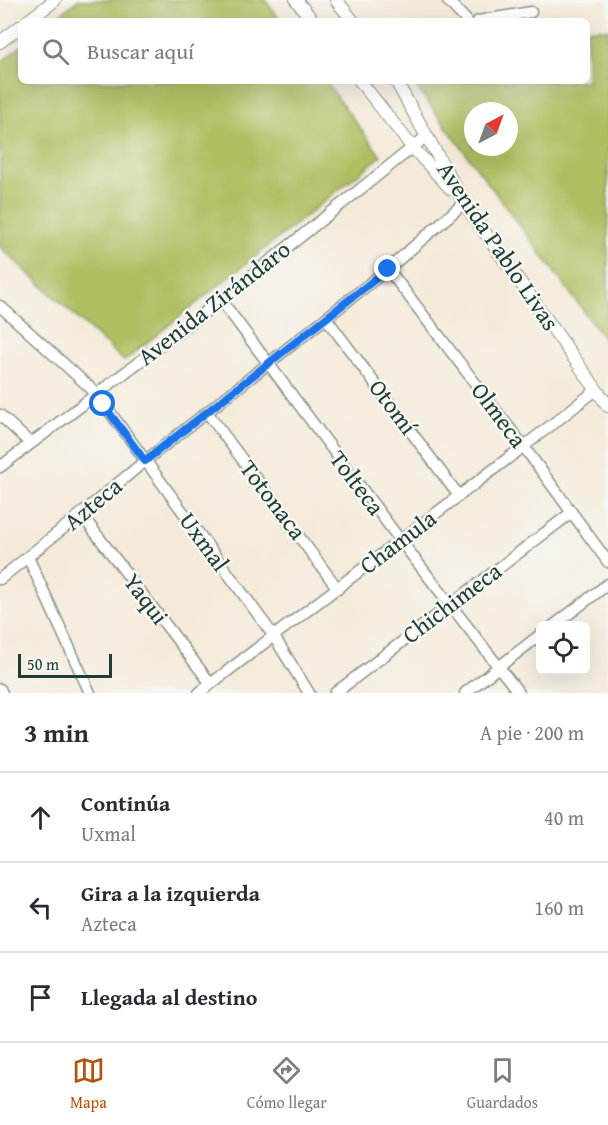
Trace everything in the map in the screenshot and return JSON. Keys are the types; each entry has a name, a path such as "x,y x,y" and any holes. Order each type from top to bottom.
{"street":[{"path":"32,18 55,0"},
{"path":"297,0 312,18"},
{"path":"336,0 351,18"},
{"path":"447,0 464,18"},
{"path":"496,18 531,12"},
{"path":"0,42 18,28"},
{"path":"362,84 412,147 464,203"},
{"name":"Avenida Pablo Livas","path":"398,84 464,203 608,406"},
{"name":"Avenida Zirándaro","path":"0,467 221,300 427,136"},
{"name":"Azteca","path":"0,579 388,269 464,203"},
{"name":"Olmeca","path":"388,269 524,447 608,562"},
{"name":"Tolteca","path":"221,300 400,540 519,693"},
{"path":"0,306 96,393"},
{"name":"Otomí","path":"326,318 459,496"},
{"name":"Chamula","path":"199,693 273,635 339,589 596,390"},
{"name":"Uxmal","path":"96,393 273,635 309,693"},
{"name":"Totonaca","path":"207,412 339,589"},
{"path":"0,416 30,443"},
{"name":"Chichimeca","path":"335,693 571,513"},
{"name":"Yaqui","path":"81,514 211,684"},
{"path":"28,557 90,693"},
{"path":"560,621 608,584"},
{"path":"465,693 536,638"}],"green space":[{"path":"78,0 265,0 279,18 56,18"},
{"path":"590,29 608,29 608,344 468,156 518,156 518,102 464,102 464,151 414,84 590,84"},
{"path":"18,48 18,84 327,84 381,156 124,361 0,247 0,63"}],"route":[{"path":"103,404 145,461 388,269"}]}
